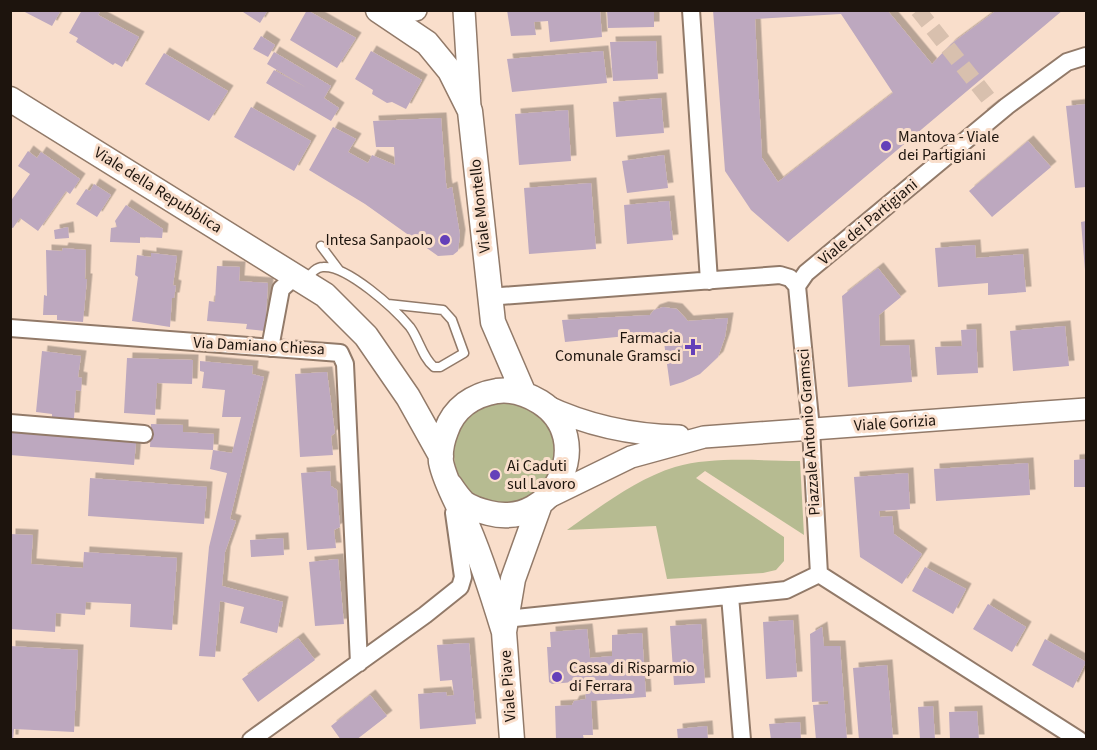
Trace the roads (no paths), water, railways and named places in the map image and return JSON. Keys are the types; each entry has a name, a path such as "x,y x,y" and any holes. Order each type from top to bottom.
{"main road":[{"path":"381,13 427,43 450,71 470,111"},
{"name":"Viale della Repubblica","path":"10,99 325,295 366,336 408,397 441,456"},
{"name":"Viale Montello","path":"470,111 488,297 493,322 534,399"},
{"path":"502,390 534,399 552,413 564,434 566,456 560,480 544,500 513,579 505,626 441,456 442,439 448,423 469,401 484,393 502,390"},
{"path":"450,485 465,504 498,516 518,514 544,500"},
{"name":"Viale Piave","path":"505,626 512,740"}],"street":[{"path":"381,13 416,10"},
{"name":"Viale Montello","path":"464,10 470,111"},
{"path":"691,10 709,281"},
{"name":"Viale dei Partigiani","path":"797,286 806,273 1007,106 1067,62 1086,56"},
{"path":"488,297 780,275 790,278 797,286"},
{"path":"270,348 281,289 290,280 305,281"},
{"name":"Piazzale Antonio Gramsci","path":"797,286 811,429 819,574"},
{"name":"Via Damiano Chiesa","path":"10,328 270,348 334,350 340,353 345,364 359,663"},
{"path":"534,399 569,417 628,434 704,437"},
{"name":"Viale Gorizia","path":"704,437 1086,409"},
{"path":"10,423 144,434"},
{"path":"544,500 631,457 704,437"},
{"path":"251,740 425,615 460,587 463,577 450,485"},
{"path":"505,626 786,590 819,574 1079,740"},
{"path":"730,596 742,740"}],"lane":[{"path":"321,246 339,270 388,304 410,327 434,367 440,367 464,352 452,320 442,310 388,304"},
{"path":"305,281 320,267 339,270"}],"tunnel":[{"path":"918,10 1000,113"}],"place":[{"name":"Mantova - Viale dei Partigiani","path":"886,146"},
{"name":"Intesa Sanpaolo","path":"445,240"},
{"name":"Farmacia Comunale Gramsci","path":"693,347"},
{"name":"Ai Caduti sul Lavoro","path":"495,475"},
{"name":"Cassa di Risparmio di Ferrara","path":"557,677"}]}
